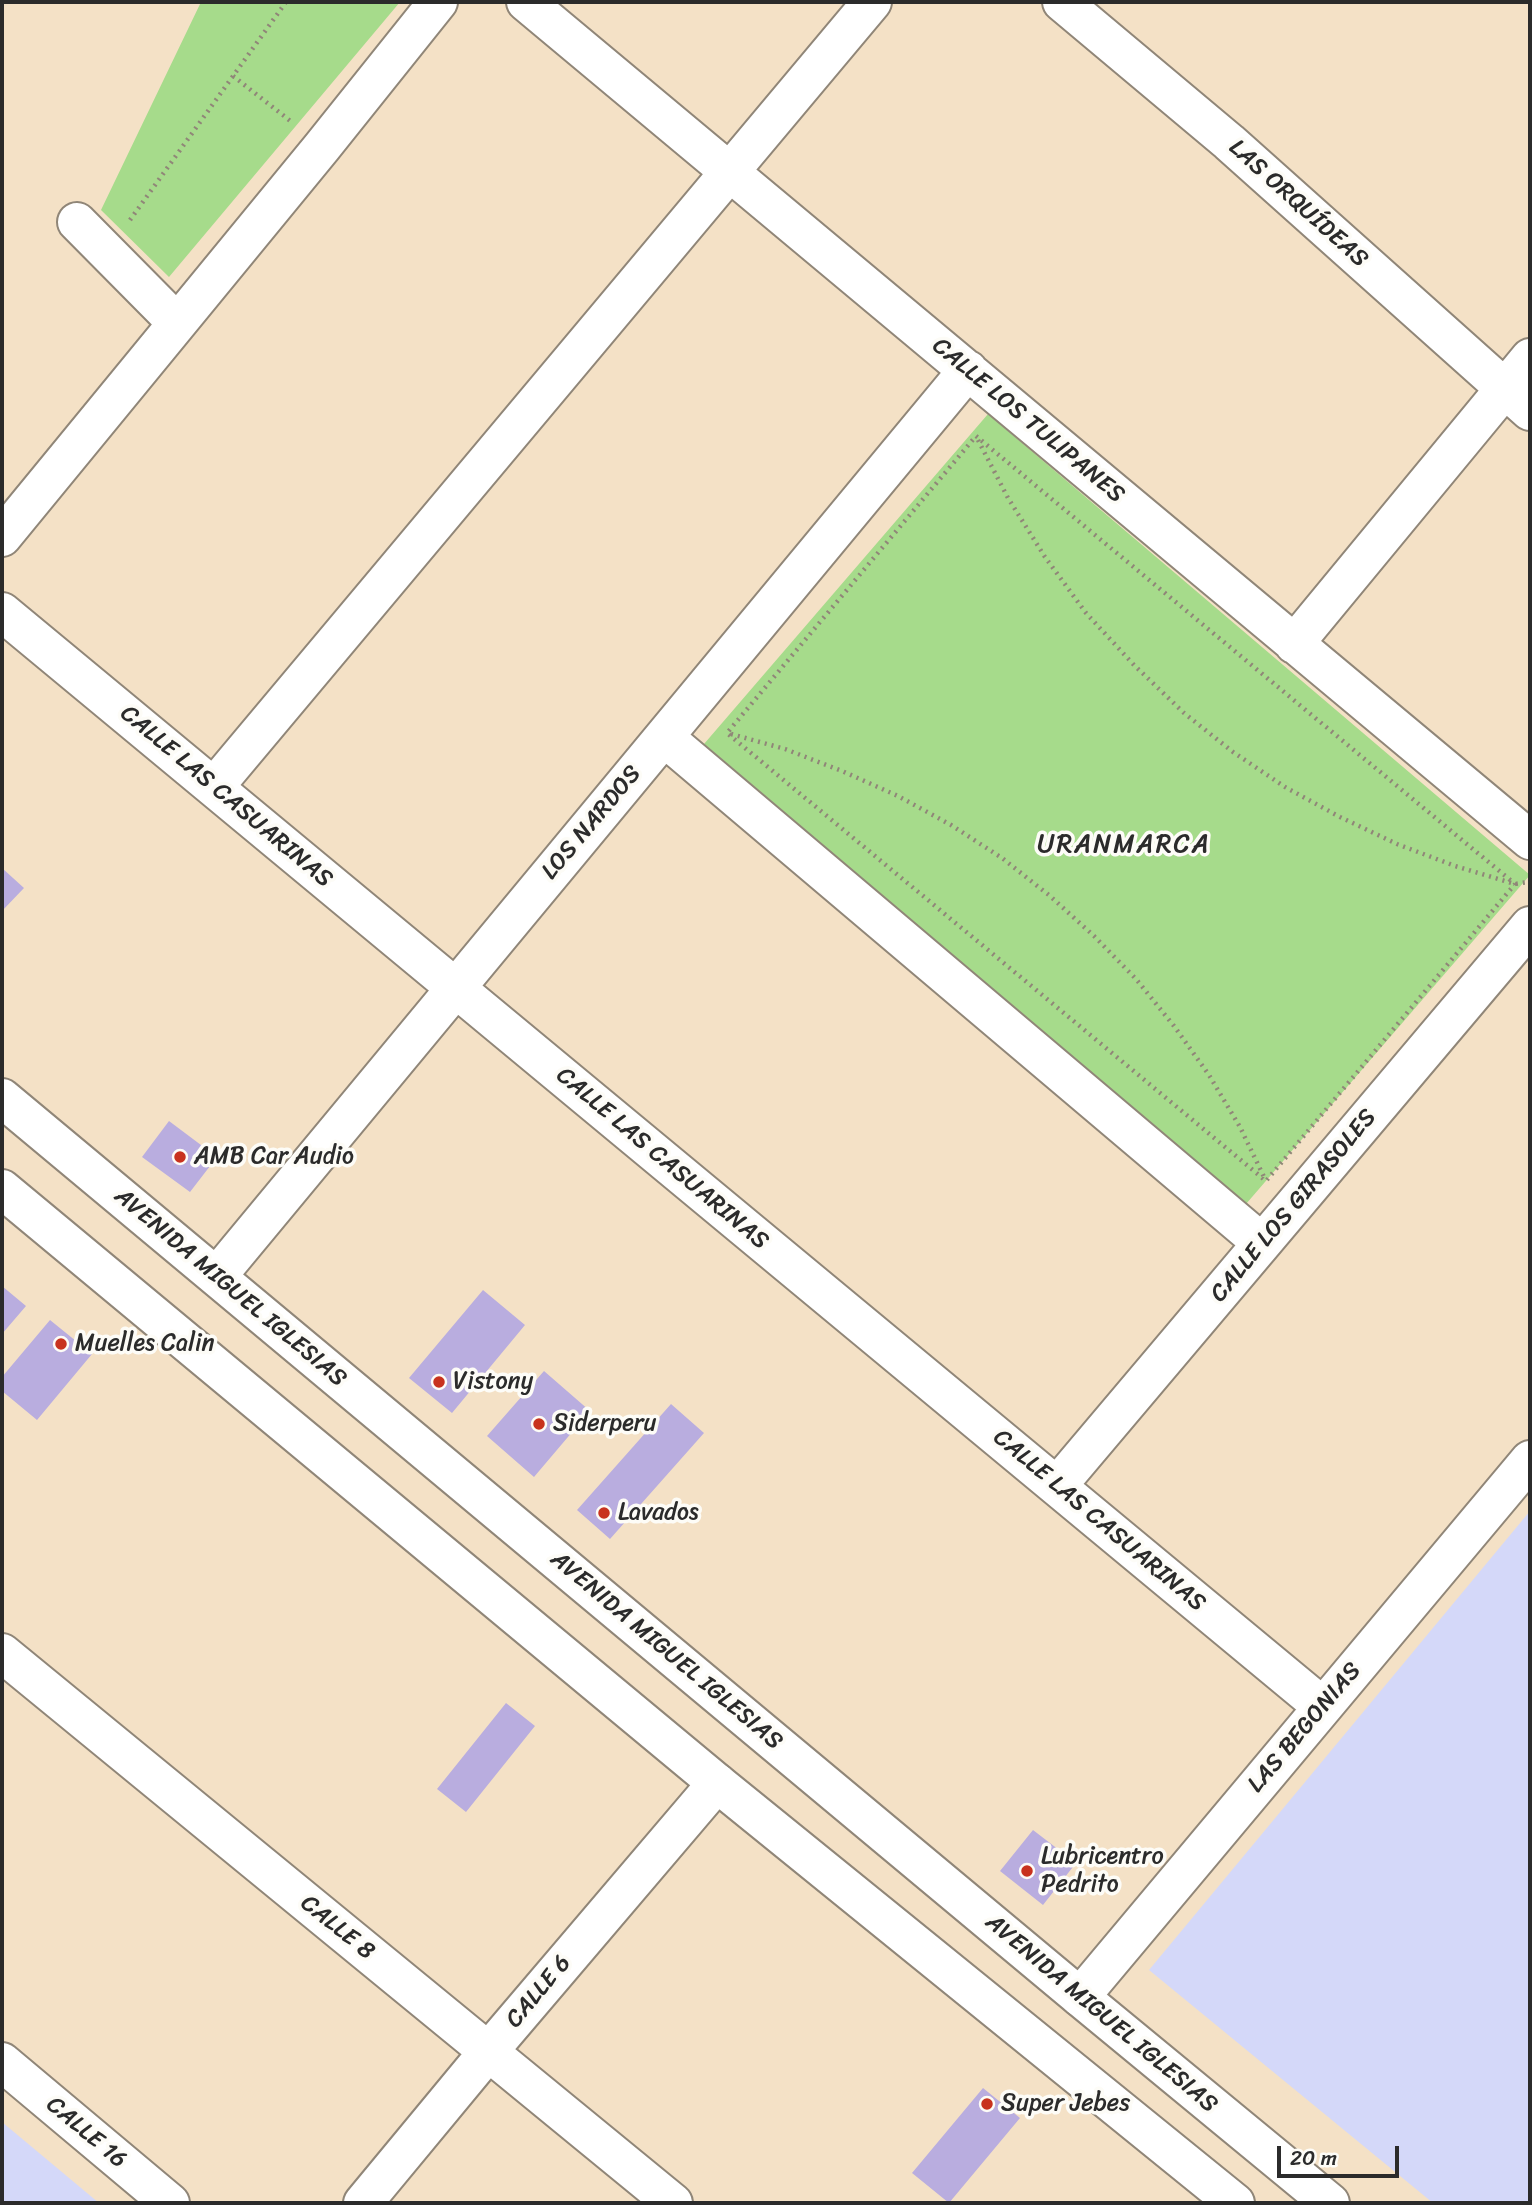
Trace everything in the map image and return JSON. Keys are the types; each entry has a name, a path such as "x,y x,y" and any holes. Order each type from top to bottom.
{"street":[{"path":"2,537 438,2"},
{"name":"CALLE LOS TULIPANES","path":"526,2 1530,841"},
{"path":"214,787 872,2"},
{"name":"LAS ORQUÍDEAS","path":"1062,2 1229,142 1517,400"},
{"path":"77,222 176,322"},
{"path":"1294,644 1517,400 1530,358"},
{"name":"LOS NARDOS","path":"217,1276 968,370"},
{"name":"CALLE LAS CASUARINAS","path":"2,612 1323,1707"},
{"path":"664,737 1262,1242"},
{"name":"CALLE LOS GIRASOLES","path":"1057,1486 1530,926"},
{"name":"AVENIDA MIGUEL IGLESIAS","path":"2,1098 1330,2203"},
{"path":"2,1189 717,1783 1234,2203"},
{"name":"LAS BEGONIAS","path":"1080,1997 1529,1463"},
{"name":"CALLE 8","path":"2,1653 673,2203"},
{"name":"CALLE 6","path":"363,2203 717,1783"},
{"name":"CALLE 16","path":"2,2062 170,2203"}],"path":[{"path":"108,251 286,2"},
{"path":"233,76 322,147"},
{"path":"968,370 976,436 1015,510 1086,613 1134,665 1184,713 1233,752 1286,787 1340,817 1397,844 1455,866 1515,884 1530,881"},
{"path":"727,733 976,436"},
{"path":"976,436 1515,884"},
{"path":"727,733 1266,1181"},
{"path":"664,737 727,733 785,749 842,771 898,796 951,825 1050,895 1136,979 1209,1075 1266,1181 1262,1242"},
{"path":"1266,1181 1515,884"}],"shaded area":[{"path":"1530,1511 1530,2203 1433,2203 1149,1970"},
{"path":"2,2122 99,2203 2,2203"}],"green space":[{"path":"201,2 400,2 169,277 101,210"},
{"path":"988,414 1530,875 1246,1204 704,744"}],"building":[{"path":"2,868 24,888 2,911"},
{"name":"AMB Car Audio","path":"169,1121 217,1157 190,1192 142,1157"},
{"path":"2,1286 26,1306 2,1334"},
{"path":"483,1290 525,1325 452,1413 409,1378"},
{"path":"50,1320 92,1354 37,1420 2,1391 2,1377"},
{"name":"Siderperu","path":"544,1371 590,1411 534,1477 487,1436"},
{"path":"671,1404 704,1433 610,1539 577,1510"},
{"path":"506,1703 535,1726 466,1812 437,1789"},
{"path":"1033,1830 1076,1863 1043,1905 1000,1871"},
{"path":"983,2088 1020,2118 949,2203 912,2173"}],"place":[{"name":"AMB Car Audio","path":"180,1157"},
{"name":"Muelles Calin","path":"61,1344"},
{"name":"Vistony","path":"439,1382"},
{"name":"Siderperu","path":"539,1424"},
{"name":"Lavados","path":"604,1513"},
{"name":"Lubricentro Pedrito","path":"1027,1871"},
{"name":"Super Jebes","path":"987,2104"}],"district":[{"name":"URANMARCA","path":"1124,845"}]}
